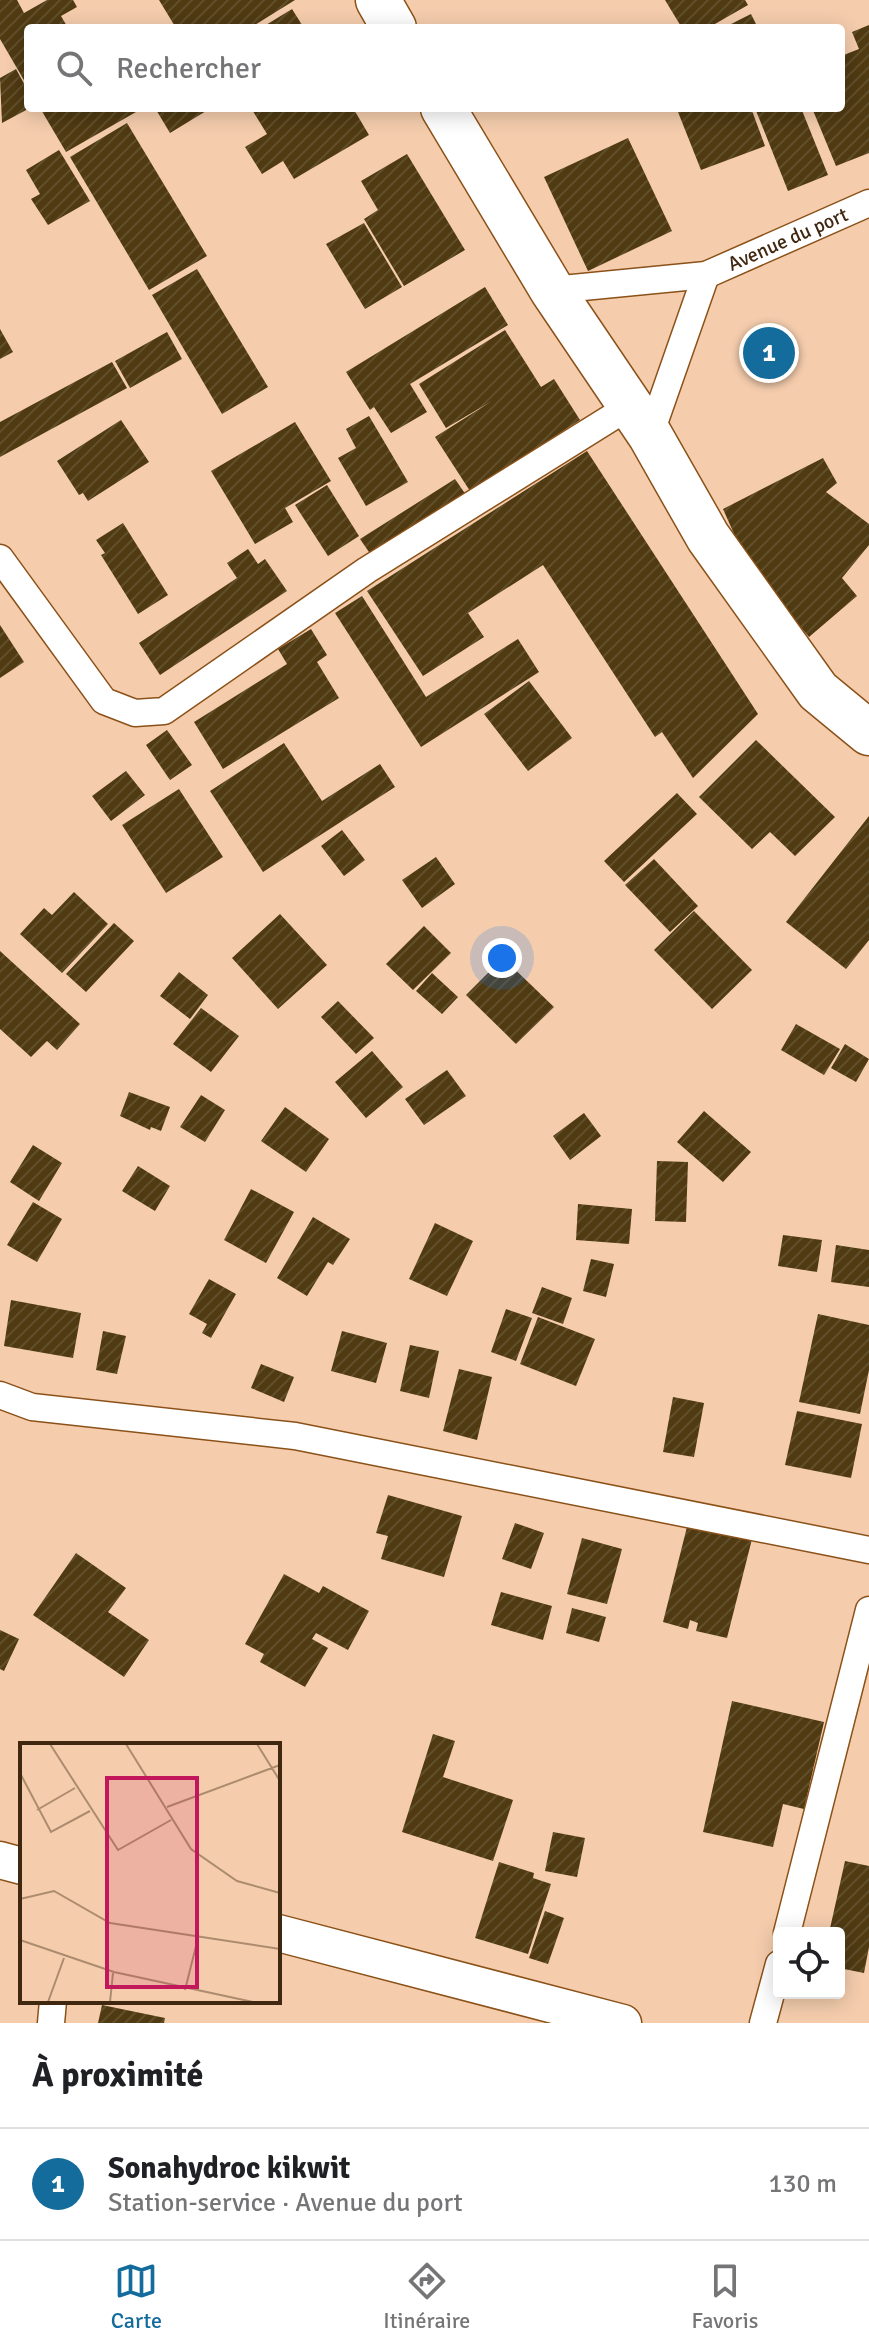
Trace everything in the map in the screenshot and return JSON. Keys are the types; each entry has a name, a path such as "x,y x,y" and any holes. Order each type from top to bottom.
{"highway":[{"path":"378,0 392,24"},
{"path":"445,112 552,290 640,420 708,537 818,691 869,733"}],"main road":[{"path":"0,1860 20,1865"},
{"path":"280,1934 623,2023"}],"street":[{"name":"Avenue du port","path":"552,290 706,275 869,203"},
{"path":"0,558 104,701 135,713 164,711 367,570 640,420 706,275"},
{"path":"0,1395 32,1407 295,1436 869,1550"},
{"path":"789,1927 869,1610"},
{"path":"763,2023 773,1986"},
{"path":"51,2023 53,2003"}],"building":[{"path":"0,0 17,0 24,13 47,0 73,0 77,7 61,16 66,24 24,24 24,80 0,39"},
{"path":"159,0 295,0 256,24 174,24"},
{"path":"665,0 745,0 748,5 715,24 680,24"},
{"path":"292,9 301,24 268,24"},
{"path":"751,14 756,24 731,24"},
{"path":"869,25 869,153 836,166 814,112 845,112 845,54 859,49 852,32"},
{"path":"16,69 24,84 24,111 2,123 0,78"},
{"path":"42,112 136,112 66,152"},
{"path":"157,112 204,112 170,133"},
{"path":"253,112 355,112 369,135 294,179 283,161 262,174 245,147 267,134"},
{"path":"678,112 752,112 765,146 701,170"},
{"path":"757,112 803,112 828,175 788,191"},
{"path":"127,123 207,256 149,290 70,157"},
{"path":"628,138 672,231 588,271 544,177"},
{"path":"59,150 90,201 48,225 31,199 40,194 26,170"},
{"path":"407,154 465,250 404,286 364,219 378,210 361,181"},
{"path":"364,223 402,287 365,309 326,244"},
{"path":"197,269 268,387 222,414 152,295"},
{"path":"485,287 508,325 410,384 427,412 391,433 374,407 370,410 346,372"},
{"path":"0,329 13,352 0,359"},
{"path":"505,330 541,387 554,379 580,420 470,491 435,437 492,401 446,428 419,384"},
{"path":"167,332 182,359 130,388 115,361"},
{"path":"112,362 127,388 0,457 0,422"},
{"path":"369,416 408,482 366,506 338,458 356,448 346,429"},
{"path":"121,420 149,462 88,501 83,493 79,495 57,461"},
{"path":"295,422 331,481 285,508 293,522 255,544 211,471"},
{"path":"587,451 758,714 693,778 662,732 655,737 543,565 468,613 484,637 423,676 367,591"},
{"path":"823,458 837,483 826,492 869,524 869,545 842,578 857,596 809,637 747,563 723,509"},
{"path":"455,479 466,495 371,555 360,539"},
{"path":"327,485 359,536 328,556 295,505"},
{"path":"123,523 168,595 138,614 101,555 105,553 96,540"},
{"path":"248,549 258,564 265,559 287,591 160,675 139,643 237,578 227,563"},
{"path":"362,596 426,697 518,639 539,672 421,747 335,613"},
{"path":"0,625 24,662 0,678"},
{"path":"311,629 327,655 317,662 339,698 223,769 194,722 287,664 278,649"},
{"path":"529,681 572,738 528,771 484,714"},
{"path":"167,730 192,765 170,780 146,745"},
{"path":"756,740 835,817 795,856 770,832 752,849 699,797"},
{"path":"284,743 322,801 380,764 395,787 263,872 210,791"},
{"path":"126,771 145,795 111,821 92,796"},
{"path":"179,789 223,857 166,893 122,825"},
{"path":"677,793 697,814 624,882 604,861"},
{"path":"869,816 869,940 846,969 786,922"},
{"path":"342,830 365,860 344,876 321,846"},
{"path":"436,857 455,884 422,908 402,880"},
{"path":"654,859 698,906 670,932 625,885"},
{"path":"74,892 108,924 62,973 20,934 44,908 52,915"},
{"path":"694,911 752,970 712,1009 654,950"},
{"path":"280,914 327,965 278,1009 232,958"},
{"path":"114,923 134,941 86,992 66,974"},
{"path":"424,926 451,953 413,990 386,964"},
{"path":"0,951 80,1024 57,1050 47,1041 31,1057 0,1029"},
{"path":"503,958 554,1007 516,1044 466,995"},
{"path":"179,972 208,995 190,1019 160,996"},
{"path":"432,973 458,997 442,1014 416,991"},
{"path":"338,1001 374,1038 356,1054 321,1017"},
{"path":"201,1008 239,1036 211,1072 173,1044"},
{"path":"796,1024 840,1049 824,1075 781,1050"},
{"path":"845,1044 869,1059 856,1082 831,1068"},
{"path":"372,1051 403,1087 366,1118 335,1082"},
{"path":"447,1070 466,1096 424,1125 405,1099"},
{"path":"129,1092 170,1107 161,1131 151,1127 150,1130 120,1116"},
{"path":"201,1095 225,1110 205,1142 180,1127"},
{"path":"285,1107 329,1139 306,1172 261,1141"},
{"path":"704,1111 751,1152 723,1182 677,1142"},
{"path":"584,1113 601,1136 570,1160 553,1136"},
{"path":"33,1145 62,1163 39,1201 10,1182"},
{"path":"657,1161 688,1162 686,1222 655,1221"},
{"path":"138,1166 170,1186 155,1211 122,1191"},
{"path":"251,1189 294,1212 266,1263 224,1240"},
{"path":"33,1202 62,1219 37,1262 7,1245"},
{"path":"578,1204 632,1209 629,1244 576,1240"},
{"path":"313,1217 350,1239 333,1265 328,1262 307,1296 277,1278"},
{"path":"435,1223 473,1241 447,1296 409,1279"},
{"path":"783,1235 822,1240 817,1272 778,1266"},
{"path":"836,1245 869,1250 869,1287 831,1282"},
{"path":"591,1259 614,1264 606,1297 583,1291"},
{"path":"209,1279 236,1294 211,1338 202,1333 207,1324 189,1314"},
{"path":"542,1287 572,1298 563,1324 532,1313"},
{"path":"11,1300 81,1313 73,1358 4,1346"},
{"path":"506,1309 532,1318 516,1361 491,1352"},
{"path":"818,1314 869,1325 869,1370 860,1414 799,1402"},
{"path":"538,1317 595,1339 576,1386 520,1364"},
{"path":"103,1331 126,1336 117,1374 96,1370"},
{"path":"342,1331 387,1343 376,1383 331,1371"},
{"path":"410,1345 439,1351 429,1398 400,1391"},
{"path":"261,1364 294,1377 284,1402 251,1388"},
{"path":"459,1369 492,1377 477,1440 443,1431"},
{"path":"673,1397 704,1403 694,1457 663,1452"},
{"path":"797,1411 862,1424 851,1478 785,1465"},
{"path":"388,1495 462,1516 444,1577 381,1559 388,1536 376,1533"},
{"path":"515,1523 544,1533 531,1569 502,1559"},
{"path":"688,1523 752,1539 727,1638 696,1631 698,1623 690,1620 688,1629 663,1622"},
{"path":"582,1538 622,1549 607,1604 567,1594"},
{"path":"76,1553 126,1588 108,1612 149,1640 124,1677 33,1615"},
{"path":"284,1574 319,1593 323,1586 369,1611 348,1650 316,1633 312,1639 328,1648 305,1687 260,1662 264,1654 245,1644"},
{"path":"501,1592 552,1606 543,1640 491,1625"},
{"path":"572,1608 606,1617 599,1642 566,1633"},
{"path":"0,1630 19,1639 4,1671 0,1669"},
{"path":"732,1701 824,1722 804,1809 783,1804 773,1847 703,1832"},
{"path":"433,1734 455,1741 443,1777 513,1800 493,1861 402,1832"},
{"path":"553,1832 585,1838 577,1877 545,1871"},
{"path":"845,1861 869,1866 869,1947 864,1973 845,1969 845,1927 830,1927"},
{"path":"499,1862 534,1873 533,1878 551,1884 528,1954 475,1938"},
{"path":"545,1911 564,1918 548,1964 529,1958"},
{"path":"102,2005 165,2018 164,2023 98,2023"}],"place":[{"name":"Sonahydroc kikwit","path":"769,353"}]}
